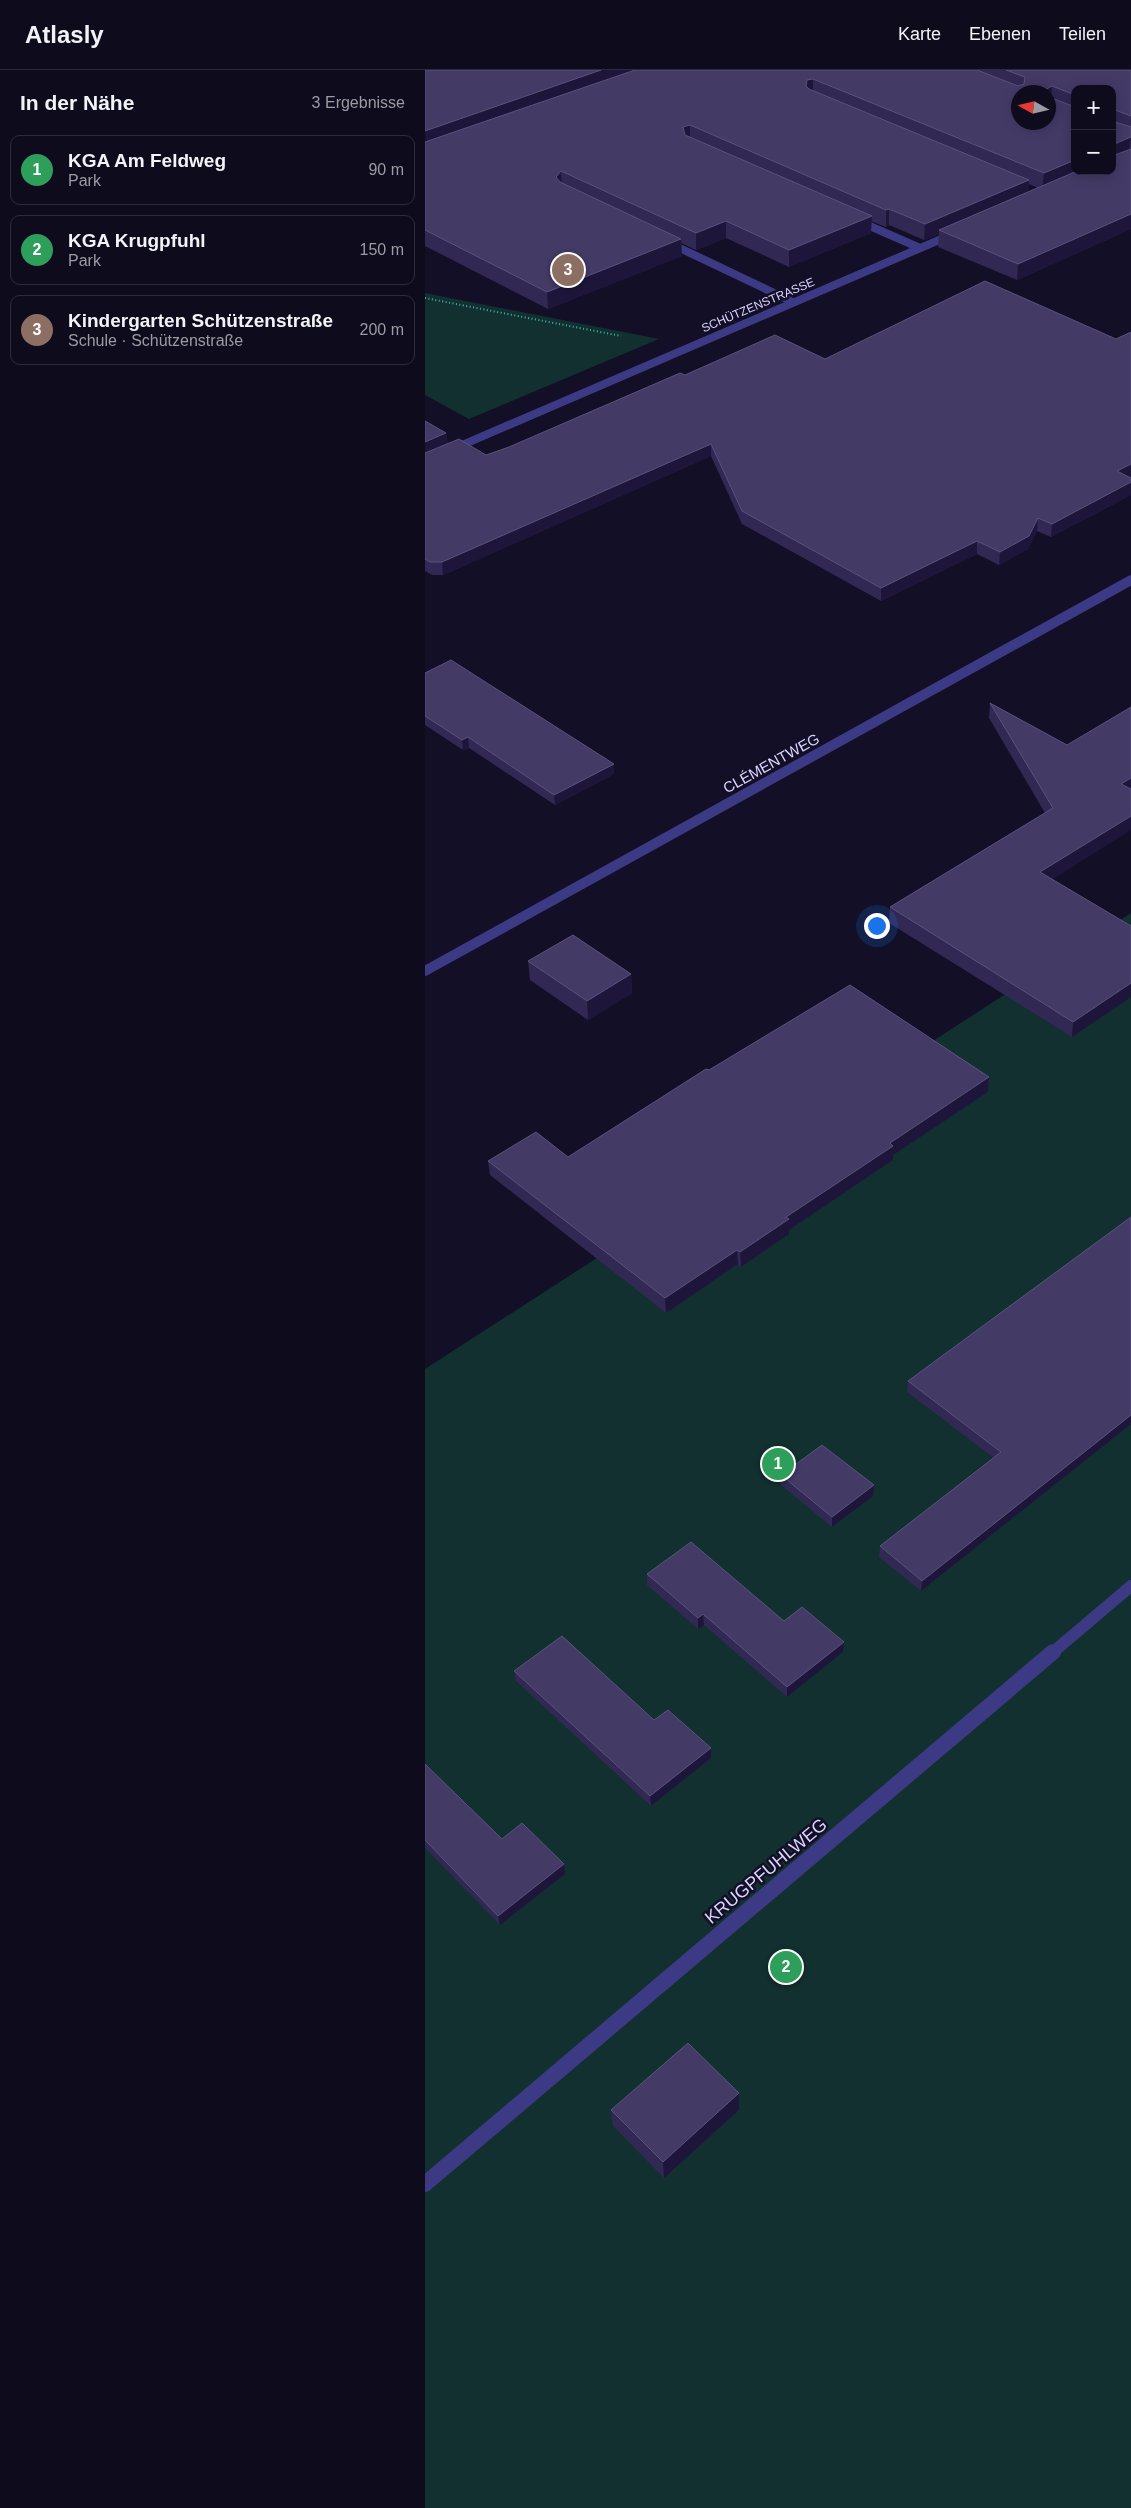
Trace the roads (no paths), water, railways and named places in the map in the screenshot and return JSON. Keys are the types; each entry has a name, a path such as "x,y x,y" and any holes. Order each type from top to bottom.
{"street":[{"path":"852,218 920,248"},
{"name":"SCHÜTZENSTRASSE","path":"425,461 964,229"},
{"path":"662,240 793,302"},
{"name":"CLÉMENTWEG","path":"425,972 1131,580"},
{"name":"KRUGPFUHLWEG","path":"425,2184 1131,1586"}],"place":[{"name":"Kindergarten Schützenstraße","path":"568,270"},
{"name":"KGA Am Feldweg","path":"778,1464"},
{"name":"KGA Krugpfuhl","path":"786,1967"}]}
